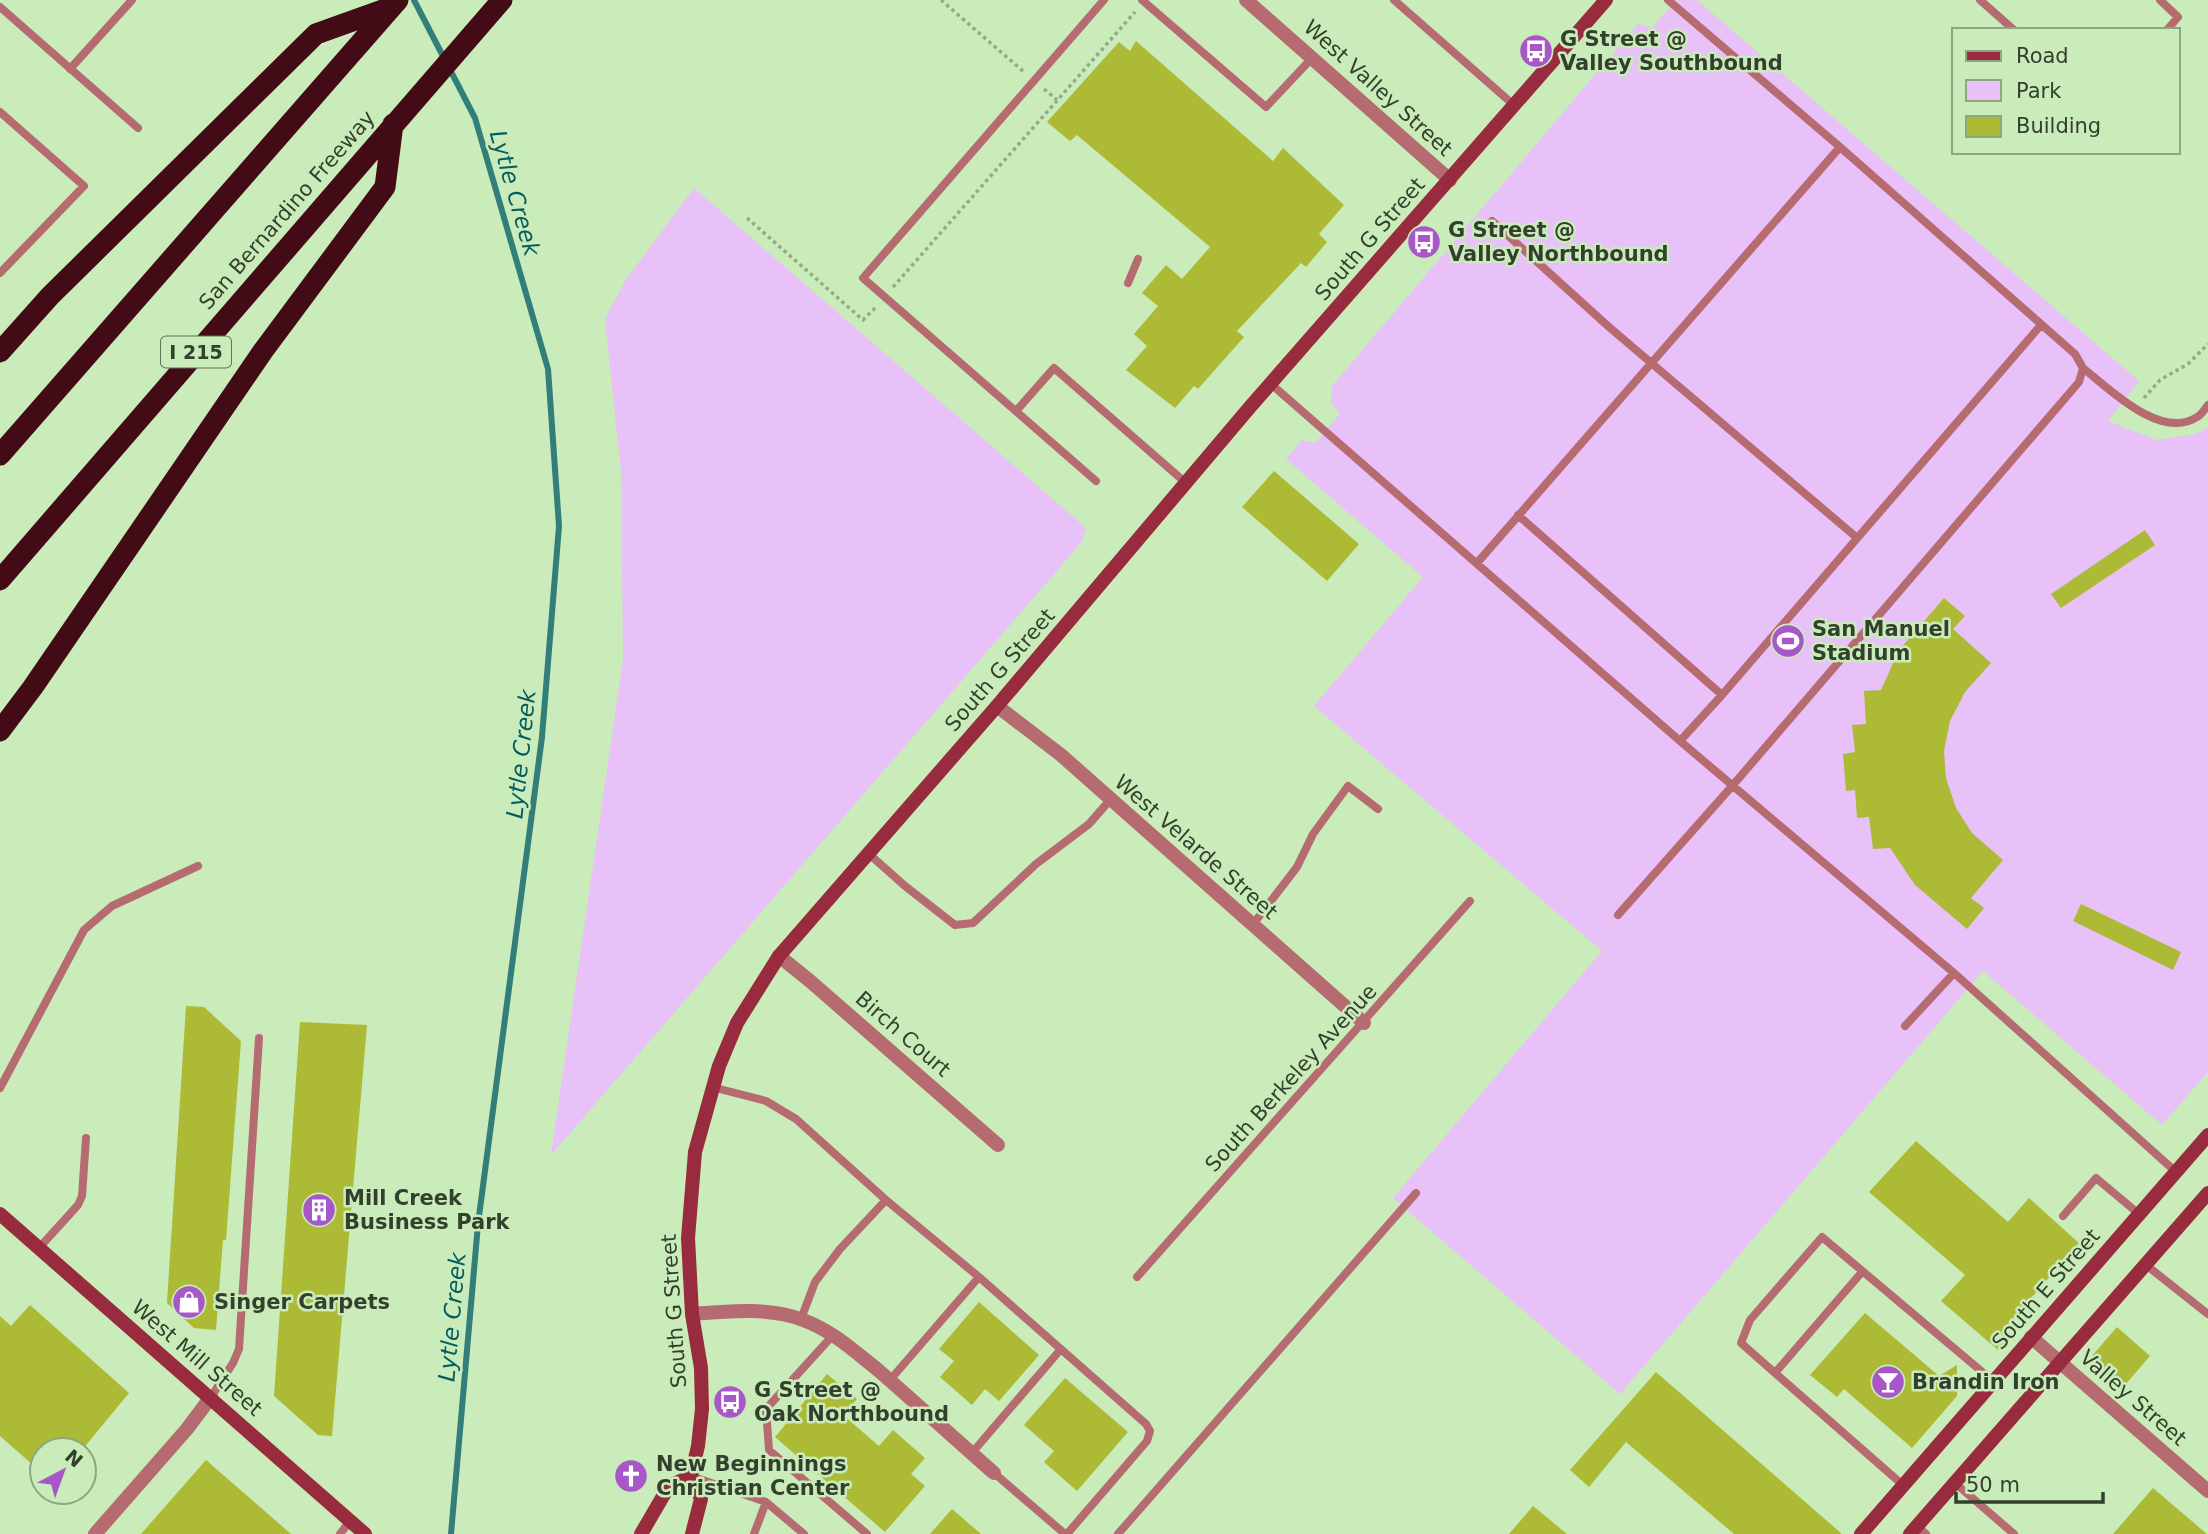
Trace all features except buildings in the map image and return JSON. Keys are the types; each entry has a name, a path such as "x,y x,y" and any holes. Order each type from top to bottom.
{"highway":[{"name":"San Bernardino Freeway","path":"0,580 502,0"},
{"path":"0,352 50,296 316,34 395,3"},
{"path":"0,455 395,3"},
{"path":"0,731 263,351 385,187 393,124"}],"main road":[{"name":"South G Street","path":"692,1534 701,1499 691,1476 702,1409 701,1368 692,1314 688,1224 695,1152 712,1087 737,1023 779,956 998,706 1271,384 1606,0"},
{"name":"South E Street","path":"1861,1534 2208,1135"},
{"path":"1918,1531 1955,1483 2208,1193"},
{"name":"West Mill Street","path":"0,1214 365,1534"},
{"path":"641,1534 669,1486 691,1476"}],"street":[{"name":"West Valley Street","path":"1246,0 1450,180"},
{"name":"West Velarde Street","path":"998,706 1061,755 1364,1023"},
{"name":"Birch Court","path":"779,956 998,1145"},
{"path":"692,1314 735,1310 775,1313 801,1319 834,1334 994,1473"},
{"name":"Valley Street","path":"2031,1337 2208,1492"},
{"path":"95,1534 187,1429 211,1397"}],"lane":[{"path":"70,69 132,0"},
{"path":"1096,481 863,278 1104,0"},
{"path":"1142,0 1266,107 1313,57"},
{"path":"1394,0 1515,106"},
{"path":"1668,0 1840,147 2075,354 2083,368 2123,400 2153,419 2177,423 2196,418 2208,405"},
{"path":"1980,0 2012,28"},
{"path":"2160,0 2178,17 2168,28"},
{"path":"0,7 138,128"},
{"path":"0,112 84,186 0,273"},
{"path":"1477,563 1840,147"},
{"path":"1492,221 1652,364 1856,537"},
{"path":"1128,283 1138,259"},
{"path":"1680,741 2041,325"},
{"path":"1016,411 1054,368 1186,483"},
{"path":"1618,915 1733,785 2078,382 2083,368"},
{"path":"1271,384 1680,741 1954,973 2176,1172"},
{"path":"1518,515 1722,695"},
{"path":"1254,923 1297,867 1313,834 1348,786 1378,809"},
{"path":"869,854 955,925 973,923 1037,864 1089,824 1110,800"},
{"path":"0,1088 84,930 112,906 198,866"},
{"name":"South Berkeley Avenue","path":"1138,1277 1470,901"},
{"path":"1905,1026 1954,973"},
{"path":"211,1397 239,1349 259,1038"},
{"path":"712,1087 766,1101 796,1119 1146,1424 1150,1432 1147,1441 1066,1534 994,1473"},
{"path":"39,1248 78,1205 82,1196 86,1138"},
{"path":"2063,1216 2096,1178 2138,1214"},
{"path":"1118,1534 1416,1193"},
{"path":"801,1319 815,1282 840,1249 886,1200"},
{"path":"1904,1486 1741,1343 1750,1320 1822,1237 1993,1381"},
{"path":"2146,1265 2208,1314"},
{"path":"1775,1373 1862,1272"},
{"path":"890,1380 979,1277"},
{"path":"834,1334 766,1409 769,1450 867,1534"},
{"path":"971,1454 1061,1349"},
{"path":"691,1476 766,1502 804,1534"},
{"path":"1955,1483 2014,1534"},
{"path":"754,1534 766,1502"},
{"path":"340,1534 350,1521"}],"path":[{"path":"942,0 1057,100"},
{"path":"2144,398 2160,380 2188,364 2208,344"}],"green space":[{"name":"San Manuel Stadium","path":"1676,0 1697,0 2139,381 2108,421 2157,440 2196,434 2208,427 2208,1072 2162,1125 1983,971 1620,1394 1393,1198 1602,951 1314,706 1423,577 1286,459 1302,440 1315,443 1340,414 1331,404 1332,386 1638,24 1652,28"},
{"path":"694,188 1086,528 1081,543 551,1155 623,659 621,472 605,319 625,281"}],"waterway":[{"name":"Lytle Creek","path":"414,0 475,118 548,369 559,526 542,737 478,1224 451,1534"}],"place":[{"name":"G Street @ Valley Southbound","path":"1536,51"},
{"name":"G Street @ Valley Northbound","path":"1424,242"},
{"name":"San Manuel Stadium","path":"1788,641"},
{"name":"Mill Creek Business Park","path":"319,1210"},
{"name":"Singer Carpets","path":"189,1302"},
{"name":"Brandin Iron","path":"1888,1382"},
{"name":"G Street @ Oak Northbound","path":"730,1402"},
{"name":"New Beginnings Christian Center","path":"631,1476"}]}
